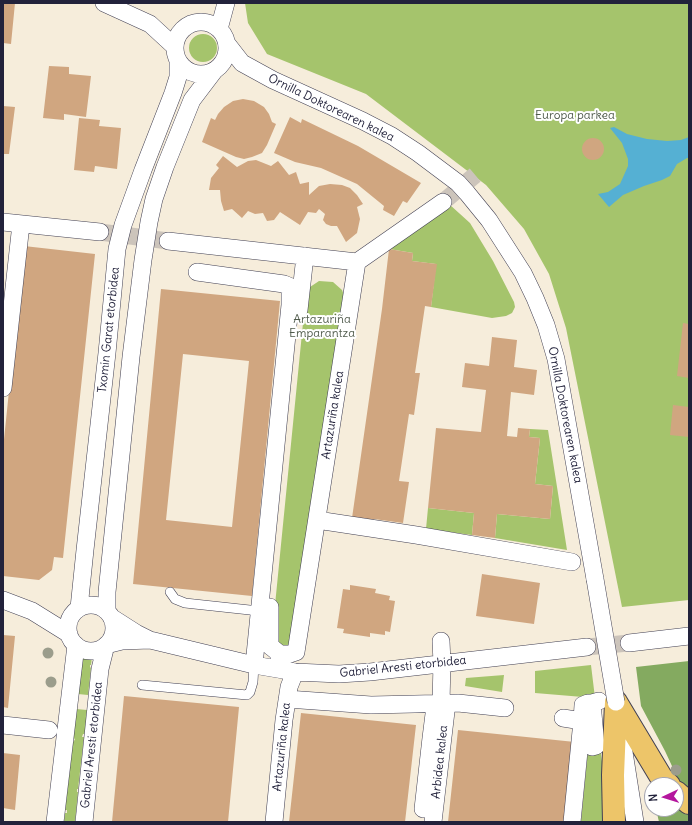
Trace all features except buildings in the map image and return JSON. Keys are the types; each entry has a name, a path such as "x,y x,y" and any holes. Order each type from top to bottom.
{"main road":[{"path":"608,702 661,777"},
{"path":"608,702 613,775 614,822"}],"street":[{"path":"104,3 150,24 177,54 183,67 194,74 208,74 242,63"},
{"path":"177,54 176,40 181,29 196,23 219,3"},
{"path":"219,29 226,3"},
{"path":"150,24 196,23 214,25 223,33 228,45 226,59 217,70"},
{"name":"Ornilla Doktorearen kalea","path":"228,45 242,63 273,80 363,121 392,136 414,150 458,184 468,193 488,220 512,255 526,279 546,324 556,359 595,579 608,702"},
{"name":"Txomin Garat etorbidea","path":"77,610 86,543 117,249 143,170 178,77 177,54"},
{"name":"Txomin Garat etorbidea","path":"109,614 107,592 131,357 149,222 154,199 165,167 192,100 217,70"},
{"path":"168,241 357,262 443,202"},
{"path":"3,222 100,232"},
{"path":"3,388 21,224"},
{"name":"Artazuriña kalea","path":"305,256 270,614 270,646 280,656 296,652 357,262"},
{"path":"196,272 284,284 289,286 290,292 254,665"},
{"path":"317,520 416,535 572,562"},
{"path":"3,600 32,611 72,639 81,648 88,650 94,650 122,641 150,640"},
{"path":"55,822 72,639 68,626 70,619 77,610 86,605 94,605 101,607 109,614 150,640"},
{"path":"32,611 77,610"},
{"path":"106,645 111,639 114,625 109,614"},
{"path":"629,643 689,636"},
{"name":"Gabriel Aresti etorbidea","path":"150,640 254,665 295,672 339,674 370,672 587,647"},
{"name":"Arbidea kalea","path":"434,822 441,703 441,641"},
{"name":"Gabriel Aresti etorbidea","path":"84,822 100,669 106,645"},
{"name":"Artazuriña kalea","path":"274,822 284,720 289,687 295,672"},
{"path":"287,699 371,704 441,703 505,708"},
{"path":"572,822 583,705 588,703 592,747 596,746 592,703 608,702 635,822"},
{"name":"Arbidea kalea","path":"422,822 431,738 441,703"},
{"path":"563,718 582,721"},
{"path":"3,725 49,730"}],"lane":[{"path":"170,592 175,599 184,603 259,611"},
{"path":"142,685 247,695 250,692 253,682 254,665"}],"green space":[{"name":"Europa parkea","path":"245,3 689,3 689,600 622,607 566,328 549,274 524,229 486,185 366,94 267,54 248,23"},
{"path":"203,34 213,38 217,48 213,58 203,62 193,58 189,48 193,38"},
{"path":"449,204 470,223 493,261 514,302 515,307 512,313 506,316 492,318 431,307 436,264 412,261 413,253 389,249"},
{"name":"Artazuriña Emparantza","path":"319,281 333,282 342,290 345,298 295,647 275,647 275,605 304,313 310,287"},
{"path":"530,429 548,430 567,550 495,538 497,514 550,519 553,486 535,484 540,438 529,437"},
{"path":"428,508 474,513 472,535 426,529"},
{"path":"82,656 92,657 88,695 78,694"},
{"path":"689,661 689,791 684,786 684,777 677,777 641,706 636,667"},
{"path":"591,665 595,698 535,693 535,671"},
{"path":"504,675 502,692 465,686 466,678"},
{"path":"76,709 87,710 85,734 83,734 82,737 84,737 77,789 75,822 64,822 65,813 67,813 67,810 65,810 73,742 75,739 73,738"},
{"path":"600,748 606,789 608,822 581,822 588,750"},
{"path":"684,807 689,811 689,822 659,822 658,817 684,817"}],"water":[{"path":"614,127 627,134 647,139 667,141 681,140 689,137 689,158 677,164 670,176 623,195 609,207 598,194 608,192 620,184 628,166 628,159 622,143 610,128"}],"tunnel":[{"path":"443,202 480,171"},
{"path":"100,232 168,241"},
{"path":"587,647 629,643"}]}
